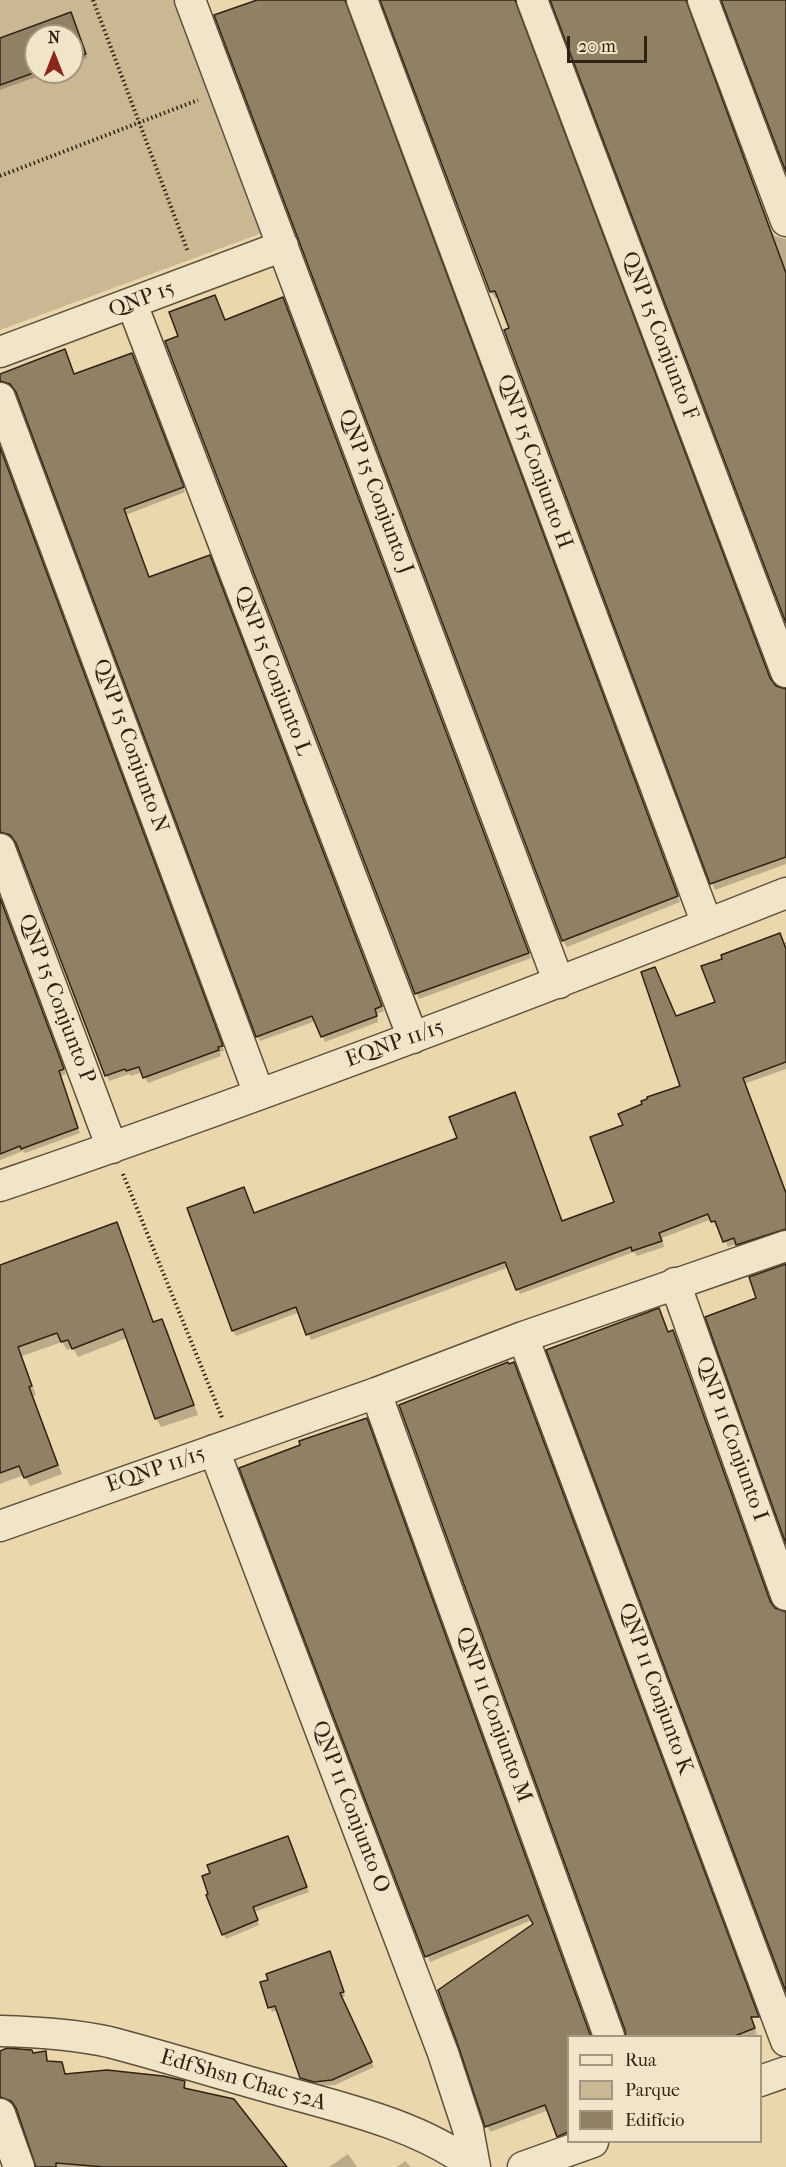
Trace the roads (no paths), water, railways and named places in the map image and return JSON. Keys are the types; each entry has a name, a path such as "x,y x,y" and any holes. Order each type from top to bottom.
{"street":[{"name":"QNP 15 Conjunto J","path":"190,0 559,983"},
{"name":"QNP 15 Conjunto H","path":"362,0 707,924"},
{"name":"QNP 15 Conjunto F","path":"532,0 786,672"},
{"path":"703,0 786,221"},
{"name":"QNP 15","path":"0,352 283,246"},
{"name":"QNP 15 Conjunto L","path":"132,304 412,1038"},
{"name":"QNP 15 Conjunto N","path":"0,398 259,1094"},
{"name":"QNP 15 Conjunto P","path":"0,849 112,1148"},
{"name":"EQNP 11/15","path":"0,1186 112,1148 412,1038 559,983 786,892"},
{"name":"EQNP 11/15","path":"0,1526 376,1393 523,1337 786,1246"},
{"name":"QNP 11 Conjunto I","path":"675,1283 786,1595"},
{"name":"QNP 11 Conjunto K","path":"523,1337 786,2041"},
{"name":"QNP 11 Conjunto M","path":"376,1393 608,2035"},
{"name":"QNP 11 Conjunto O","path":"223,1447 443,2053 468,2128 475,2167"},
{"name":"EdfShsn Chac 52A","path":"0,2031 42,2032 107,2042 297,2096 402,2128 458,2154 475,2167"},
{"path":"762,2080 786,2072"},
{"path":"0,2115 19,2167"},
{"path":"523,2167 590,2143"}]}
